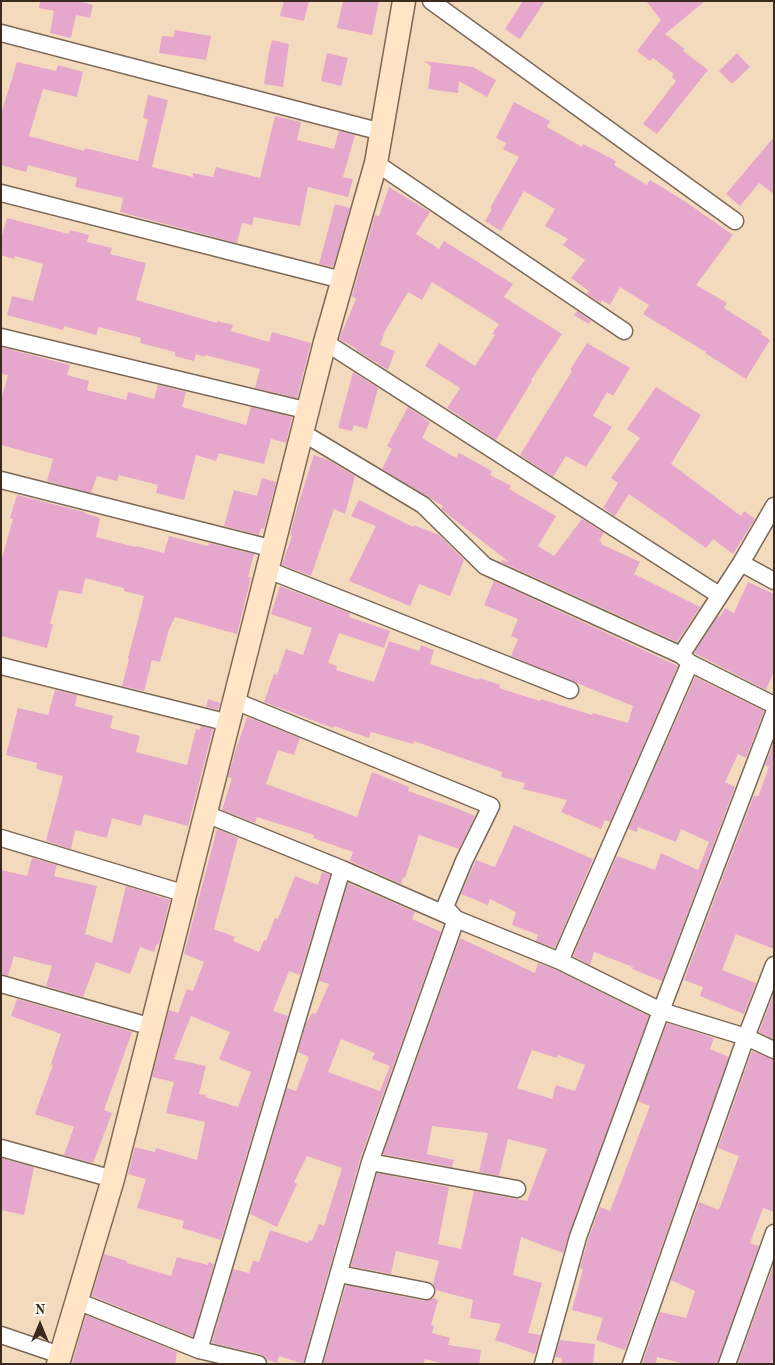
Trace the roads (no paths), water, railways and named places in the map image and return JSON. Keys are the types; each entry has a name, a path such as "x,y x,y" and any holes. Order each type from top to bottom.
{"street":[{"path":"1,1336 59,1359 78,1301 113,1179 325,342 376,162 404,1"},
{"path":"431,1 735,221"},
{"path":"1,34 382,132"},
{"path":"376,162 624,331"},
{"path":"1,193 342,280"},
{"path":"1,337 309,411"},
{"path":"325,342 719,595"},
{"path":"303,433 423,505 485,566 685,659 774,705"},
{"path":"1,480 271,559 570,690"},
{"path":"560,962 685,659 719,595 741,563 774,506"},
{"path":"741,563 774,580"},
{"path":"1,666 229,723"},
{"path":"235,701 491,806 464,861 446,907 456,919"},
{"path":"543,1364 578,1237 774,713"},
{"path":"206,814 342,869 560,962 661,1011 746,1038 774,1050"},
{"path":"1,838 186,894"},
{"path":"199,1350 342,869"},
{"path":"313,1364 370,1162 456,919"},
{"path":"632,1364 746,1038 774,965"},
{"path":"1,984 152,1027"},
{"path":"1,1148 113,1179"},
{"path":"370,1162 517,1189"},
{"path":"726,1364 774,1232"},
{"path":"339,1274 426,1291"},
{"path":"78,1301 199,1350 258,1364"}]}
